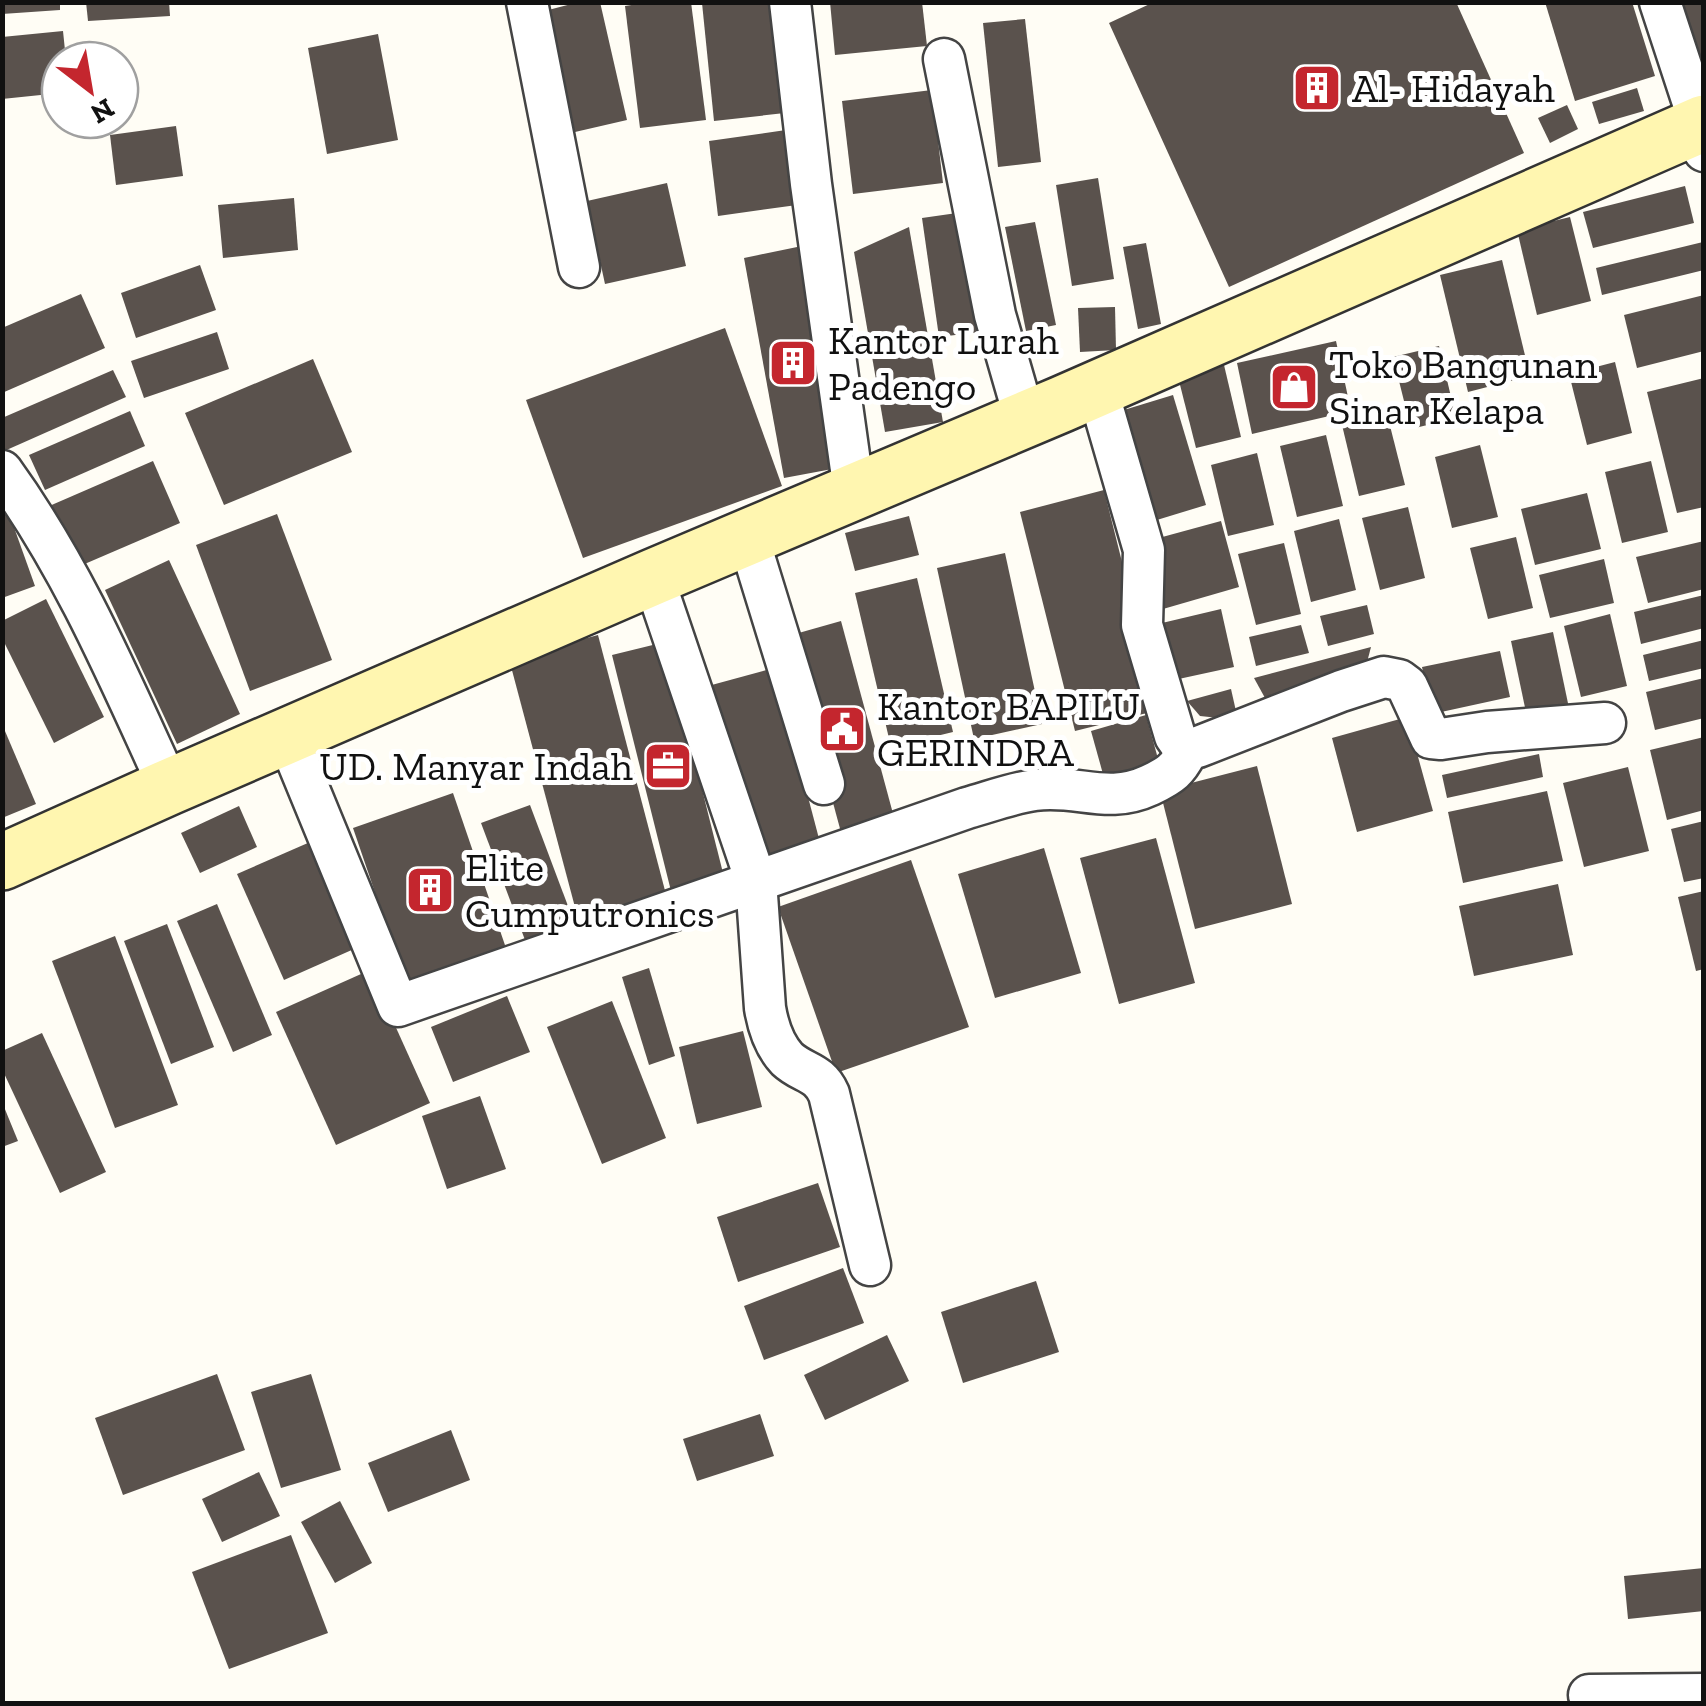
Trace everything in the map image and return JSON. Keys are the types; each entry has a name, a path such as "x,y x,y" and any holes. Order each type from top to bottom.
{"main road":[{"path":"2,862 854,491 1702,133"}],"street":[{"path":"528,2 579,268"},
{"path":"790,2 854,491"},
{"path":"1660,2 1702,133"},
{"path":"944,59 995,314 1026,419"},
{"path":"1098,388 1144,550 1142,625 1175,736 1188,749"},
{"path":"2,471 31,510 78,592 169,787"},
{"path":"748,537 824,784"},
{"path":"654,577 756,881 769,1026 788,1059 820,1078 829,1094 870,1264"},
{"path":"286,736 398,1006 967,808 1034,790 1070,789 1117,796 1134,792 1178,768 1188,749 1384,677 1406,686 1432,738 1605,723"},
{"path":"1589,1695 1704,1694"}],"building":[{"path":"2,2 60,2 60,10 2,14"},
{"path":"86,2 169,2 170,16 88,21"},
{"path":"579,2 600,2 627,120 562,135 533,14"},
{"path":"691,2 706,120 640,128 625,6"},
{"path":"782,2 794,112 714,121 702,3"},
{"path":"830,2 922,2 927,46 835,55"},
{"name":"Al- Hidayah","path":"1154,2 1456,2 1524,153 1229,287 1109,23"},
{"path":"1545,2 1632,2 1655,76 1575,101"},
{"path":"1677,2 1704,2 1704,75"},
{"path":"1025,19 1041,162 998,167 983,23"},
{"path":"63,31 64,40 40,40 40,95 2,99 2,37"},
{"path":"378,34 398,140 327,154 308,48"},
{"path":"1637,88 1644,111 1599,124 1592,102"},
{"path":"932,90 943,183 853,194 842,101"},
{"path":"1567,105 1578,129 1550,143 1538,118"},
{"path":"176,126 183,176 116,185 111,140 140,140 140,131"},
{"path":"786,130 797,205 718,216 709,141"},
{"path":"1098,178 1114,279 1072,286 1056,185"},
{"path":"667,183 686,266 605,284 587,201"},
{"path":"1685,186 1694,223 1593,248 1583,212"},
{"path":"294,198 298,250 223,258 218,205"},
{"path":"964,212 980,332 939,337 922,218"},
{"path":"1570,217 1591,301 1537,315 1517,230"},
{"path":"1035,222 1056,325 1026,331 1005,227"},
{"path":"909,227 943,422 885,432 854,252"},
{"path":"1703,242 1704,270 1602,295 1596,268"},
{"path":"1146,243 1161,324 1138,329 1123,247"},
{"name":"Kantor Lurah Padengo","path":"802,246 843,467 784,478 744,258"},
{"path":"1502,260 1530,376 1468,392 1440,275"},
{"path":"200,265 216,310 136,338 121,293"},
{"path":"81,294 105,348 2,393 2,328"},
{"path":"1704,295 1704,351 1637,368 1624,315"},
{"path":"1115,307 1116,350 1080,352 1078,308"},
{"path":"725,328 782,486 583,558 526,400"},
{"path":"217,332 229,369 144,398 131,361"},
{"name":"Toko Bangunan Sinar Kelapa","path":"1336,341 1351,411 1252,434 1237,363"},
{"path":"1439,346 1456,418 1411,429 1393,357"},
{"path":"313,359 352,452 224,505 185,413"},
{"path":"1615,362 1632,433 1587,445 1569,374"},
{"path":"1224,365 1241,437 1196,448 1178,377"},
{"path":"113,370 126,397 2,452 2,418"},
{"path":"1704,378 1704,507 1677,513 1647,392"},
{"path":"1173,395 1206,505 1147,523 1114,413"},
{"path":"130,411 145,446 45,490 29,455"},
{"path":"1387,414 1405,485 1359,496 1342,425"},
{"path":"1326,435 1343,506 1297,517 1280,446"},
{"path":"1480,445 1498,517 1452,528 1435,457"},
{"path":"1257,453 1274,525 1228,536 1211,465"},
{"path":"153,461 180,523 73,569 47,507"},
{"path":"1651,461 1668,532 1622,543 1605,472"},
{"path":"1104,490 1159,710 1075,731 1020,512"},
{"path":"1587,493 1601,549 1535,565 1521,509"},
{"path":"6,505 35,586 2,598 2,506"},
{"path":"1408,507 1425,578 1380,590 1362,518"},
{"path":"277,514 332,660 250,691 196,545"},
{"path":"909,516 919,555 855,571 845,533"},
{"path":"1339,519 1356,590 1311,602 1294,531"},
{"path":"1221,521 1239,587 1163,609 1144,542"},
{"path":"1516,537 1533,608 1488,619 1470,548"},
{"path":"1704,541 1704,589 1648,603 1636,557"},
{"path":"1284,543 1301,614 1256,625 1238,554"},
{"path":"1005,553 1042,724 974,739 937,568"},
{"path":"1604,559 1614,603 1550,618 1539,575"},
{"path":"169,560 240,714 177,744 105,590"},
{"path":"917,578 953,732 891,747 855,593"},
{"path":"1704,595 1704,628 1641,644 1634,612"},
{"path":"46,599 104,717 54,743 2,638 2,621"},
{"path":"1367,605 1374,634 1328,646 1320,616"},
{"path":"1221,609 1234,667 1174,680 1162,623"},
{"path":"1610,614 1627,686 1581,697 1564,626"},
{"name":"Kantor BAPILU GERINDRA","path":"841,621 895,821 842,836 788,636"},
{"path":"1301,625 1309,653 1256,666 1249,637"},
{"path":"1553,632 1569,708 1527,717 1511,641"},
{"path":"598,635 668,902 580,926 509,659"},
{"path":"1704,640 1704,668 1649,681 1643,655"},
{"name":"UD. Manyar Indah","path":"665,642 724,877 671,891 612,655"},
{"path":"1371,647 1365,670 1265,698 1254,678"},
{"path":"1500,651 1510,697 1432,714 1422,667"},
{"path":"774,668 822,850 755,867 708,686"},
{"path":"1704,678 1704,718 1655,730 1646,692"},
{"path":"1231,689 1238,720 1200,716 1187,701"},
{"path":"1146,715 1163,777 1108,792 1091,731"},
{"path":"1407,717 1433,811 1357,832 1332,738"},
{"path":"2,724 36,804 2,818"},
{"path":"1704,737 1704,810 1667,820 1650,750"},
{"path":"1539,754 1543,777 1447,798 1442,775"},
{"path":"1257,766 1292,904 1195,929 1160,791"},
{"path":"1628,767 1649,851 1584,867 1563,783"},
{"path":"1547,791 1563,861 1463,883 1448,812"},
{"name":"Elite Cumputronics","path":"453,793 507,951 407,986 353,828"},
{"path":"530,805 574,922 525,940 481,823"},
{"path":"239,806 257,847 200,873 181,833"},
{"path":"1704,821 1704,878 1684,882 1671,829"},
{"path":"1156,838 1195,983 1119,1004 1080,858"},
{"path":"317,839 363,945 284,980 237,874"},
{"path":"1044,848 1081,973 995,998 958,874"},
{"path":"911,860 969,1027 836,1073 778,907"},
{"path":"1558,884 1573,955 1474,976 1459,906"},
{"path":"1704,891 1704,969 1696,971 1678,897"},
{"path":"217,904 272,1035 233,1052 177,921"},
{"path":"167,924 214,1047 171,1064 124,941"},
{"path":"115,936 178,1105 115,1128 52,961"},
{"path":"649,968 675,1056 649,1065 622,977"},
{"path":"370,970 430,1103 336,1145 276,1012"},
{"path":"507,996 530,1052 453,1082 431,1027"},
{"path":"612,1001 666,1138 602,1164 547,1027"},
{"path":"743,1031 762,1107 697,1124 679,1047"},
{"path":"42,1033 106,1172 60,1193 2,1069 2,1051"},
{"path":"480,1096 506,1169 447,1189 422,1116"},
{"path":"2,1102 18,1141 2,1147"},
{"path":"818,1183 840,1247 738,1282 717,1217"},
{"path":"843,1268 864,1323 764,1360 744,1306"},
{"path":"1036,1281 1059,1352 963,1383 941,1312"},
{"path":"887,1335 909,1381 825,1420 804,1375"},
{"path":"217,1374 245,1450 123,1495 95,1418"},
{"path":"311,1374 341,1470 281,1488 251,1392"},
{"path":"760,1414 774,1456 697,1481 683,1439"},
{"path":"451,1430 470,1480 388,1512 368,1463"},
{"path":"259,1472 280,1516 222,1542 202,1499"},
{"path":"340,1501 372,1563 335,1583 301,1522"},
{"path":"291,1535 328,1633 229,1669 192,1572"},
{"path":"1704,1568 1704,1611 1628,1619 1624,1576"}],"place":[{"name":"Al- Hidayah","path":"1317,88"},
{"name":"Kantor Lurah Padengo","path":"793,363"},
{"name":"Toko Bangunan Sinar Kelapa","path":"1294,387"},
{"name":"Kantor BAPILU GERINDRA","path":"842,729"},
{"name":"UD. Manyar Indah","path":"668,766"},
{"name":"Elite Cumputronics","path":"430,890"}]}
